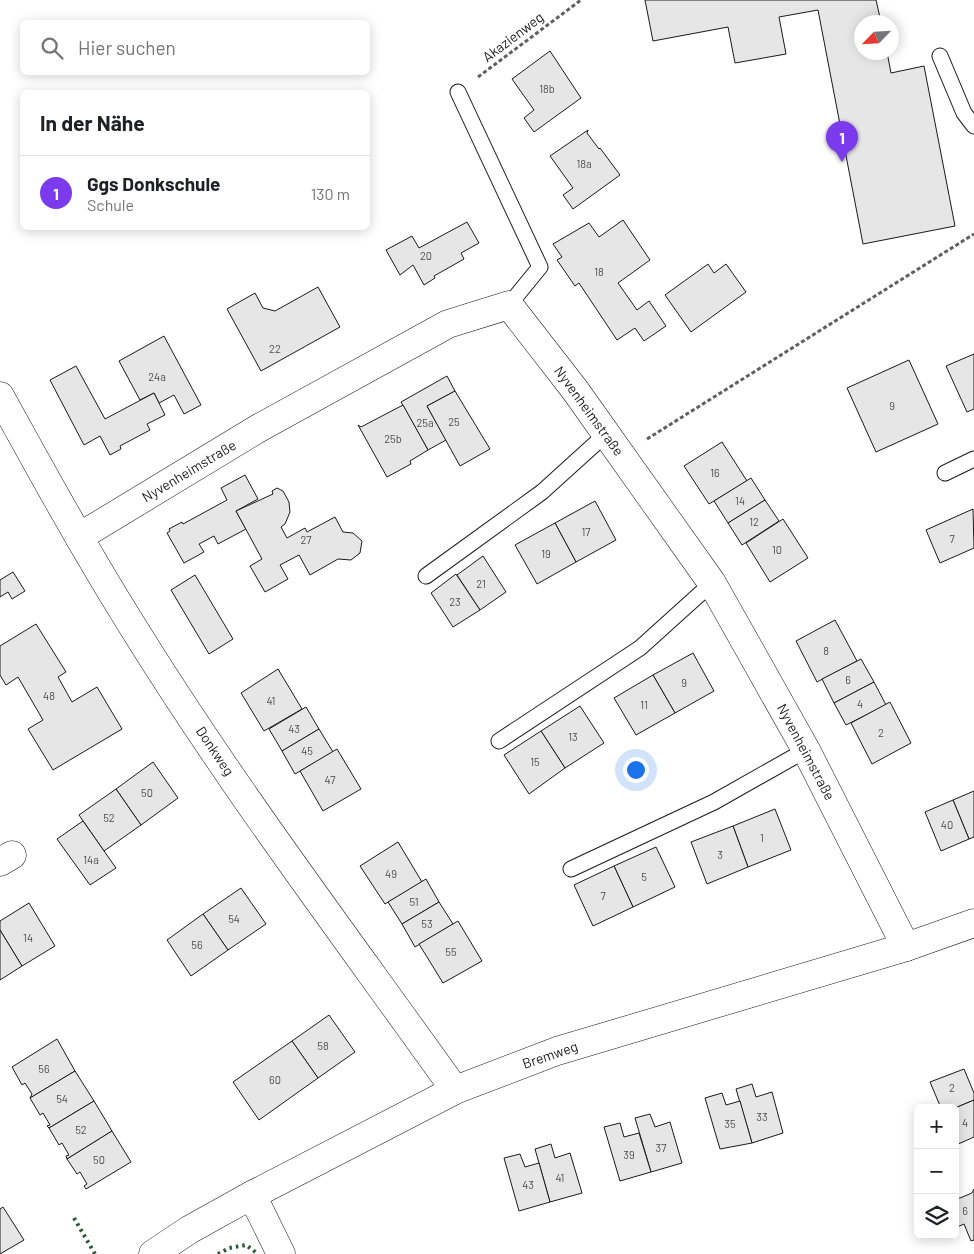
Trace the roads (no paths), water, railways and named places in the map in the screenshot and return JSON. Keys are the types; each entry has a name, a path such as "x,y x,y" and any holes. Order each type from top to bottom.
{"street":[{"name":"Nyvenheimstraße","path":"79,537 260,428 448,324 509,304 526,323 712,583 806,750 906,947"},
{"name":"Donkweg","path":"0,396 79,537 134,629 240,789 455,1090"},
{"name":"Bremweg","path":"153,1254 189,1230 455,1090 557,1051 906,947 974,923"},
{"path":"252,1196 281,1254"}],"lane":[{"path":"940,56 964,113 974,126"},
{"path":"458,92 540,267 509,304"},
{"path":"426,576 542,492 606,434"},
{"path":"945,472 974,459"},
{"path":"499,741 640,648 712,583"},
{"path":"571,869 714,802 806,750"}],"place":[{"name":"Ggs Donkschule","path":"842,162"}]}
